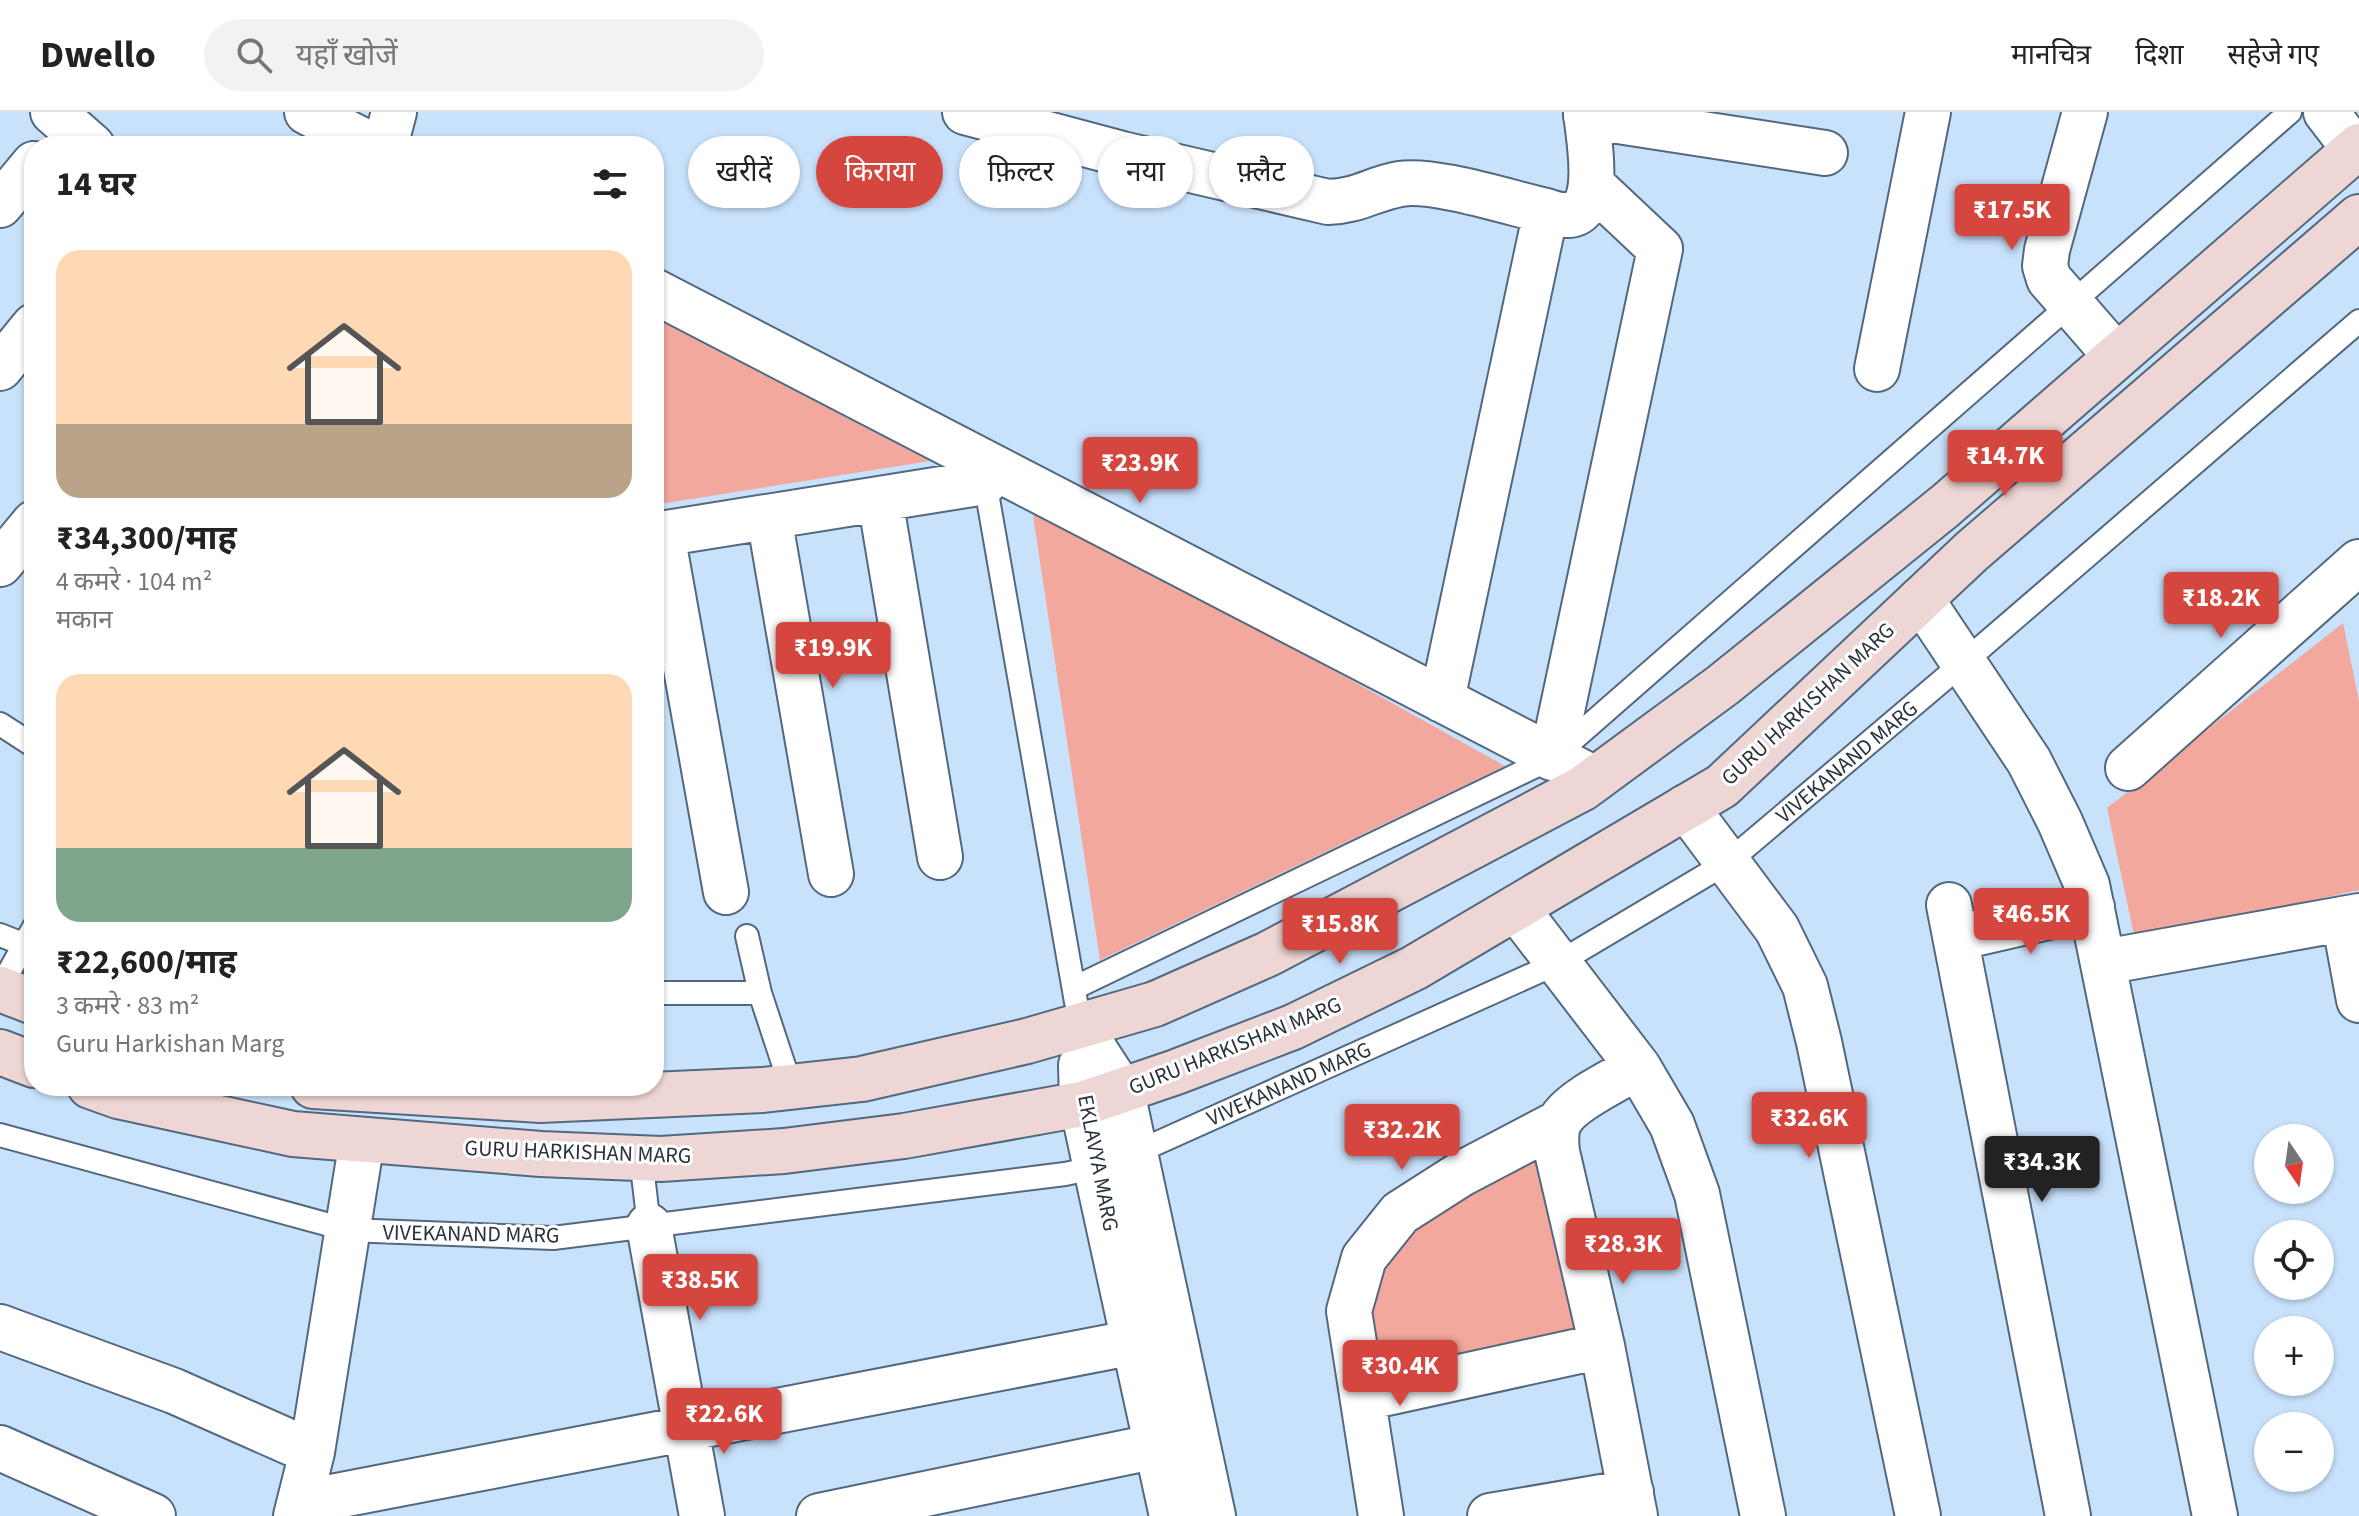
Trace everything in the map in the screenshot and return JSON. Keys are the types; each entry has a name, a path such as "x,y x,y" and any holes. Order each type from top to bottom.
{"main road":[{"path":"664,1090 791,1087 862,1079 919,1067 1077,1007 1155,1004 1268,954 1583,788 1723,685 1933,516 2357,148"},
{"name":"GURU HARKISHAN MARG","path":"118,1096 293,1134 541,1154 661,1159 814,1147 904,1136 1102,1098 1293,1027 1414,968 1722,786 1972,551 2359,217"},
{"path":"0,989 24,998"},
{"path":"0,1052 24,1061"},
{"path":"475,1096 540,1100 559,1096"}],"street":[{"path":"307,112 351,136"},
{"path":"373,136 394,112"},
{"path":"965,112 1122,154 1328,202 1350,202 1399,184 1425,183 1567,216 1580,211 1589,200 1592,185 1586,114 1825,153"},
{"path":"1877,369 1928,112"},
{"path":"2085,112 2045,266 2049,279 2116,356"},
{"path":"2326,112 2357,148"},
{"path":"0,205 24,176"},
{"path":"1552,758 1660,249 1592,185"},
{"path":"1442,700 1546,211"},
{"path":"664,296 983,471 1595,779"},
{"path":"0,368 24,338"},
{"path":"664,534 880,499 983,471"},
{"path":"880,499 940,857"},
{"path":"769,517 831,874"},
{"path":"0,564 24,535"},
{"path":"2128,768 2359,562"},
{"path":"664,566 726,892"},
{"path":"1921,599 2029,761 2087,885 2215,1516"},
{"path":"1686,807 1777,929 1805,986 1918,1516"},
{"path":"2068,1516 1952,922 2092,907"},
{"path":"1516,908 1638,1067 1672,1125 1697,1194 1763,1516"},
{"path":"2104,962 2352,918 2359,1000"},
{"name":"EKLAVYA MARG","path":"1077,1007 1213,1516"},
{"path":"1381,1516 1349,1311 1364,1258 1400,1213 1461,1174 1558,1123 1567,1110 1638,1067"},
{"path":"1490,1516 1633,1504 1602,1346 1557,1152 1558,1123"},
{"path":"362,1140 312,1452 298,1509 684,1429 1135,1342"},
{"name":"EKLAVYA MARG","path":"1116,1160 1135,1342 1172,1516"},
{"path":"649,1226 702,1516"},
{"path":"0,1327 174,1391 312,1452"},
{"path":"1364,1398 1602,1346"},
{"path":"819,1516 1157,1446"},
{"path":"0,1448 153,1516"}],"lane":[{"path":"983,471 1077,1007 1552,758 2290,112"},
{"name":"VIVEKANAND MARG","path":"0,1135 348,1230 553,1238 1116,1160 1558,963 1728,862 2359,321"},
{"path":"0,724 24,740"},
{"path":"0,935 24,935"},
{"path":"747,936 760,993 791,1087"},
{"path":"0,989 24,943"},
{"path":"664,993 760,993"},
{"path":"641,1158 649,1226"}],"shaded area":[{"path":"664,323 930,461 664,503"},
{"path":"1031,502 1505,766 1100,960"},
{"path":"2343,623 2359,701 2359,890 2135,940 2107,808"},
{"path":"1545,1153 1582,1344 1384,1384 1365,1304 1382,1245 1444,1191"}]}
